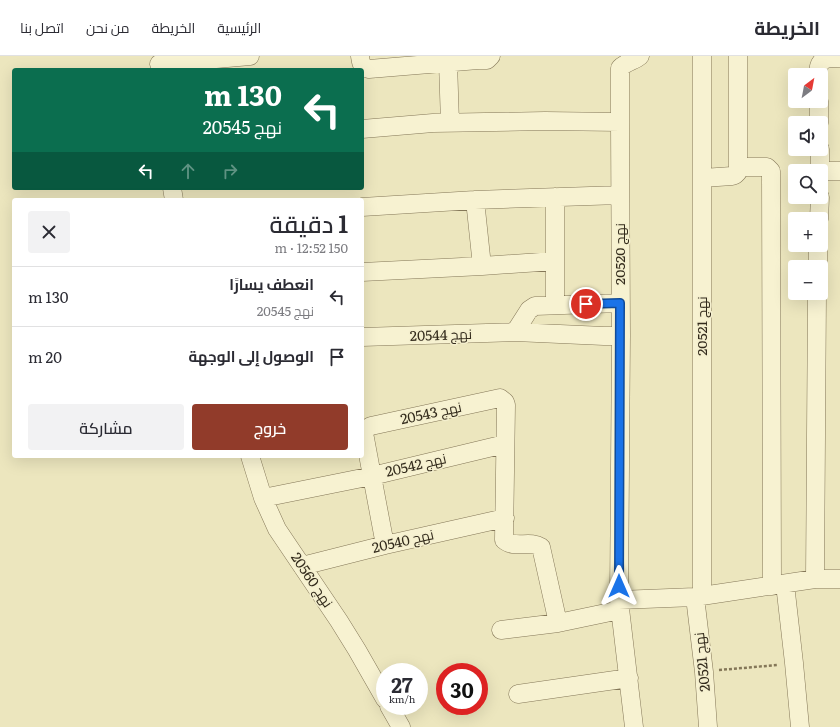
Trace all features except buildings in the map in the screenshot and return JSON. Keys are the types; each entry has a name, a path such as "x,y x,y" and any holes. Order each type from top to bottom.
{"street":[{"path":"159,63 250,56"},
{"path":"360,56 362,66 369,69 487,60 491,56"},
{"name":"نهج 20520","path":"634,727 620,605 620,68 624,64 640,56"},
{"name":"نهج 20521","path":"702,56 703,178 699,596 708,727"},
{"path":"703,178 735,175 738,172 738,56"},
{"path":"818,68 820,62 828,58 840,58"},
{"path":"448,62 450,123"},
{"path":"364,129 450,123 545,121 620,122"},
{"path":"738,167 767,167 771,172 779,585 794,663 800,727"},
{"path":"828,171 840,171"},
{"path":"364,207 475,200 620,195"},
{"path":"555,305 556,197"},
{"path":"475,200 482,266"},
{"path":"364,272 555,261"},
{"path":"815,579 817,300"},
{"path":"516,330 535,306 620,303"},
{"name":"نهج 20544","path":"364,337 516,330 604,336 621,335"},
{"name":"نهج 20543","path":"372,476 364,433 366,429 371,426 500,398 506,405 505,444"},
{"path":"505,444 504,540 507,543 512,544 539,545 542,550 558,623"},
{"name":"نهج 20542","path":"385,544 372,476 505,444"},
{"name":"نهج 20560","path":"251,458 263,498 277,528 327,602 376,683"},
{"path":"263,498 372,476"},
{"name":"نهج 20540","path":"302,566 385,544 505,518"},
{"path":"501,630 558,623 620,605 699,596 815,579 840,579"},
{"path":"518,694 629,678"},
{"path":"394,715 401,727"}],"path":[{"path":"704,672 794,663"}],"route":[{"path":"586,304 620,303 619,586"}]}
